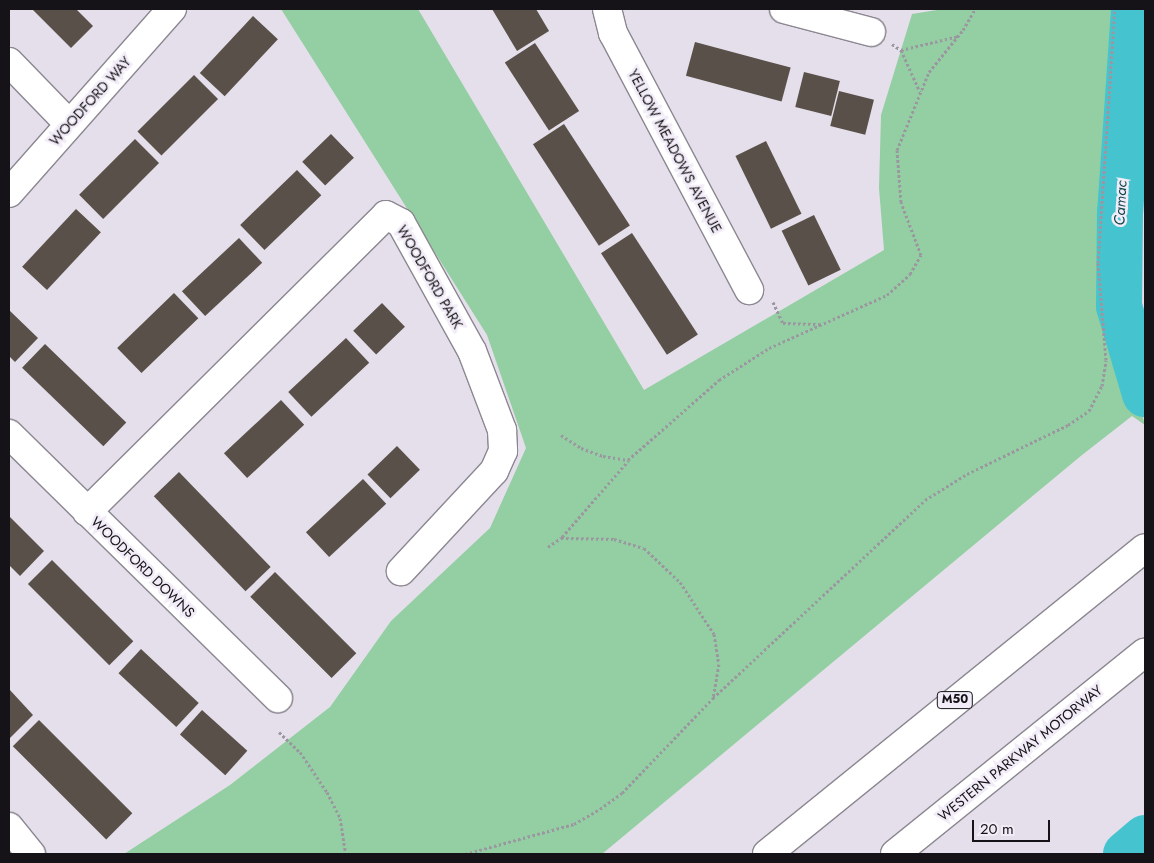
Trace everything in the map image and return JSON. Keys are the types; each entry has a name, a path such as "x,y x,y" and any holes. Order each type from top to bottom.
{"main road":[{"name":"WOODFORD WAY","path":"9,194 172,9"},
{"name":"YELLOW MEADOWS AVENUE","path":"607,9 613,33 757,298"},
{"path":"784,9 880,36"},
{"path":"9,62 69,124"},
{"name":"WOODFORD PARK","path":"87,512 386,215 401,223 472,351 502,430 503,451 494,471 401,571"},
{"name":"WOODFORD DOWNS","path":"9,434 278,698"},
{"name":"M50","path":"767,854 1145,548"},
{"name":"WESTERN PARKWAY MOTORWAY","path":"895,854 1145,652"},
{"path":"9,827 32,854"}],"path":[{"path":"548,547 562,538 628,460 719,380 769,348 887,295 910,274 921,255 901,202 897,150 929,72 959,36 975,9"},
{"path":"465,854 574,824 622,794 713,698 925,500 966,474 1068,425 1089,411 1102,386 1106,360 1098,263 1115,9"},
{"path":"880,36 901,50 920,92"},
{"path":"901,50 959,36"},
{"path":"757,298 773,302 783,323 824,324"},
{"path":"561,435 581,448 628,460"},
{"path":"562,538 614,539 644,548 680,582 714,634 720,664 713,698"},
{"path":"279,732 300,752 327,792 340,818 346,854"}],"green space":[{"path":"281,9 418,9 644,390 884,250 879,188 881,115 912,14 943,9 1126,9 1111,275 1112,308 1145,425 1132,416 1082,455 602,854 124,854 230,785 330,707 391,621 490,528 526,448 487,335"}],"building":[{"path":"32,9 76,9 93,26 71,48"},
{"path":"492,9 536,9 549,31 517,51"},
{"path":"253,16 278,39 225,96 200,73"},
{"path":"695,42 791,68 782,101 686,76"},
{"path":"535,43 579,111 549,131 505,63"},
{"path":"804,72 840,81 831,116 795,107"},
{"path":"194,75 218,99 161,156 137,132"},
{"path":"839,91 874,100 865,135 830,126"},
{"path":"564,124 630,225 599,246 533,144"},
{"path":"331,134 354,158 325,186 302,162"},
{"path":"135,139 159,163 103,219 79,195"},
{"path":"766,141 802,214 771,229 735,156"},
{"path":"297,170 321,195 264,250 240,225"},
{"path":"76,209 101,232 47,290 22,267"},
{"path":"814,215 841,270 808,286 782,231"},
{"path":"632,233 698,334 667,355 601,253"},
{"path":"239,238 262,263 205,316 182,291"},
{"path":"174,293 198,318 141,373 117,348"},
{"path":"382,303 405,327 376,355 353,331"},
{"path":"9,310 38,338 15,362 9,356"},
{"path":"346,338 369,363 311,417 288,392"},
{"path":"45,344 126,422 103,446 22,368"},
{"path":"281,400 304,425 247,478 224,453"},
{"path":"397,446 420,470 390,498 368,474"},
{"path":"179,472 271,567 246,591 154,496"},
{"path":"363,479 386,504 329,557 306,532"},
{"path":"9,516 44,551 20,576 9,565"},
{"path":"52,560 133,641 109,665 28,584"},
{"path":"275,572 356,653 332,678 250,597"},
{"path":"141,649 199,703 176,727 118,673"},
{"path":"9,689 33,715 9,739"},
{"path":"202,710 247,751 225,775 180,735"},
{"path":"39,720 132,813 106,840 13,746"}],"waterway":[{"name":"Camac","path":"1134,9 1120,212 1119,306 1145,394"},
{"name":"Camac","path":"1126,854 1145,838"}]}
